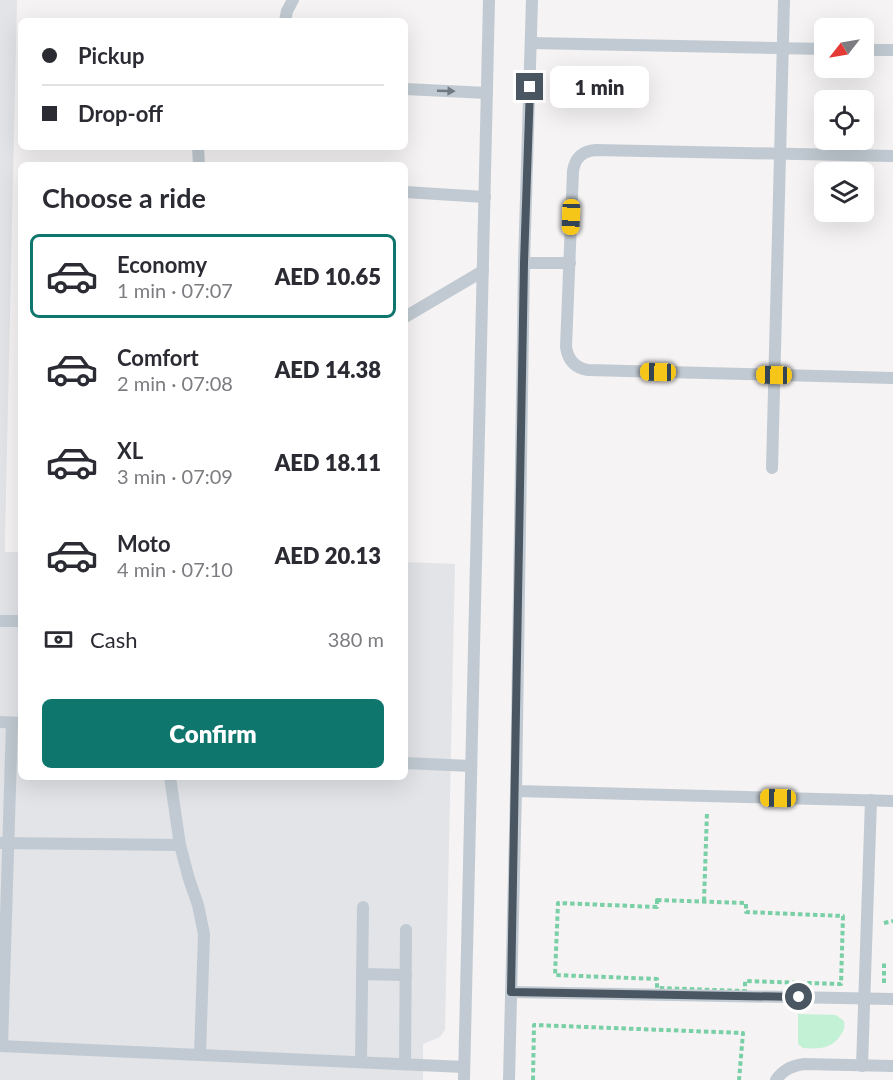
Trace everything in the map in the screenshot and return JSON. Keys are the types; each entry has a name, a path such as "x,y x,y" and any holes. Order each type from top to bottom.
{"lane":[{"path":"286,18 293,0"},
{"path":"464,1080 489,0"},
{"path":"509,1080 524,263 532,0"},
{"path":"772,468 784,0"},
{"path":"531,44 814,49"},
{"path":"874,50 893,50"},
{"path":"408,89 487,93"},
{"path":"893,156 596,150 583,153 574,164 573,171 567,347 567,354 575,366 588,370 893,378"},
{"path":"408,192 485,197"},
{"path":"524,263 570,263"},
{"path":"408,315 483,271"},
{"path":"0,621 18,621"},
{"path":"11,723 4,843 1,1046 464,1067"},
{"path":"408,763 471,766"},
{"path":"170,780 180,845 204,934 200,1055"},
{"path":"516,791 893,801"},
{"path":"862,1065 871,800"},
{"path":"4,843 180,845"},
{"path":"361,1062 363,907"},
{"path":"405,1064 406,930"},
{"path":"362,974 406,975"},
{"path":"511,992 864,999 888,994"},
{"path":"776,1080 784,1071 793,1066 893,1066"}],"path":[{"path":"704,902 708,796"},
{"path":"657,900 704,902 746,903 746,912 843,916 841,984 745,981 745,991 657,988 657,979 555,975 558,903 657,907 657,900"},
{"path":"884,933 884,922 893,921"},
{"path":"884,956 888,994"},
{"path":"533,1080 534,1025 743,1033 739,1080"}],"shaded area":[{"path":"0,0 17,0 5,552 18,552 18,780 408,780 408,562 455,564 445,1030 440,1037 423,1044 423,1080 0,1080"}],"green space":[{"path":"798,1014 836,1015 844,1021 844,1029 829,1046 803,1048 798,1044"}],"route":[{"path":"530,87 524,263 511,992 799,997"}]}
